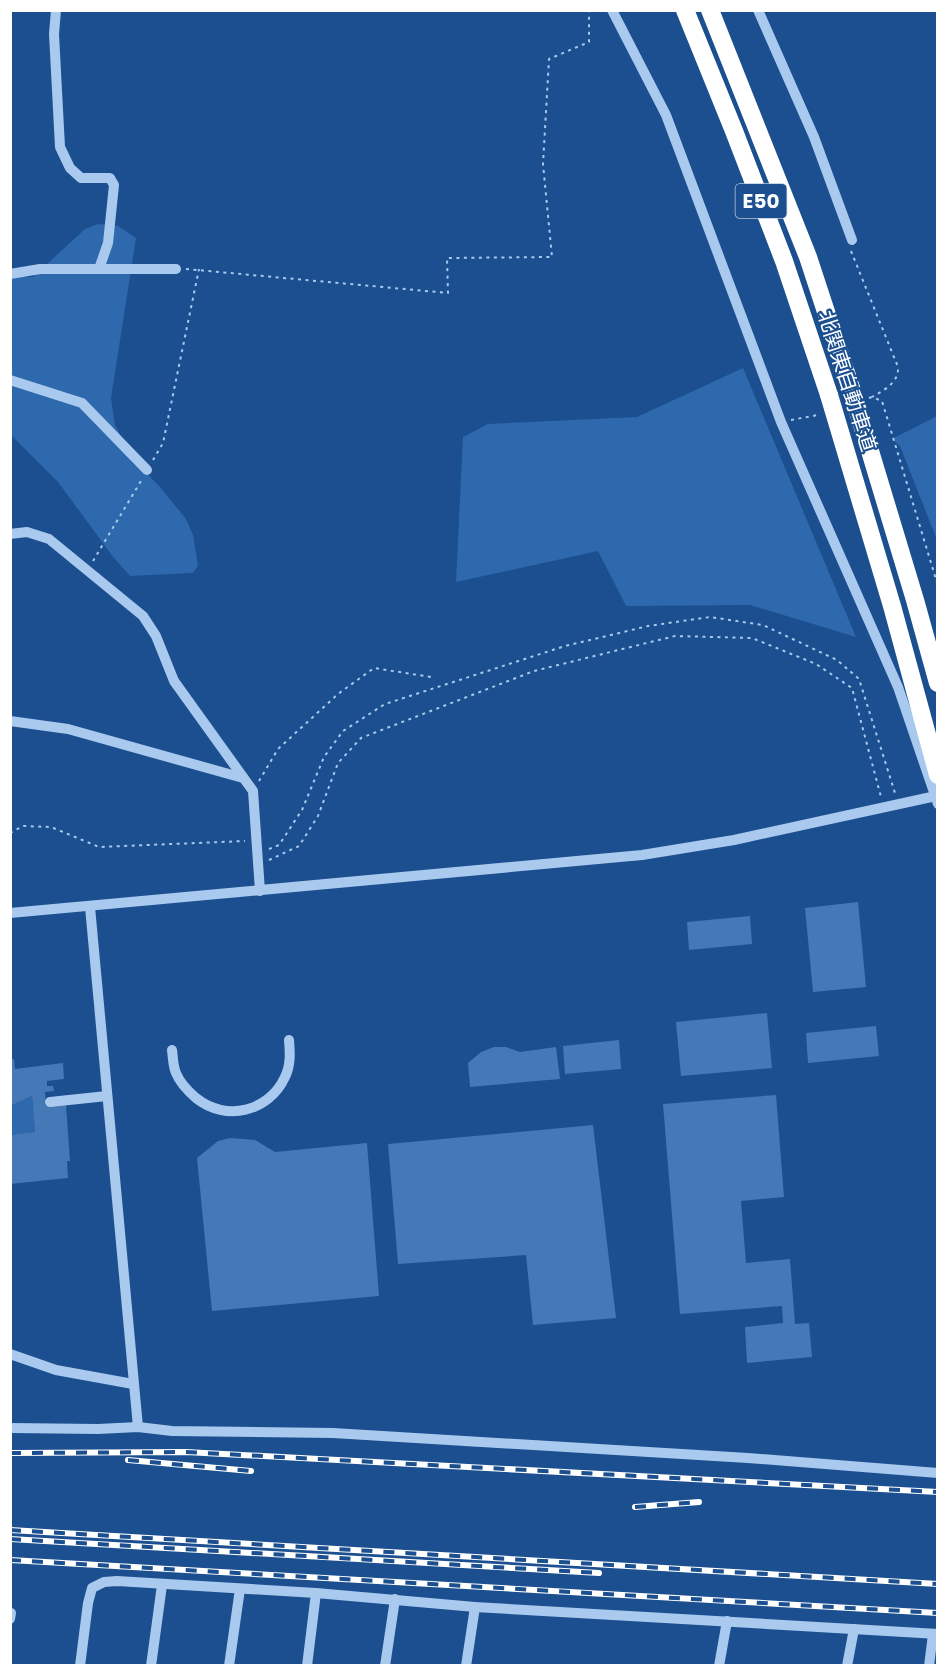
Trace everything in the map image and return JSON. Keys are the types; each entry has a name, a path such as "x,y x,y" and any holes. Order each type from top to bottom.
{"highway":[{"name":"北関東自動車道","path":"685,10 780,250 830,395 892,606 938,775"},
{"name":"北関東自動車道","path":"710,10 808,257 851,387 938,683"}],"street":[{"path":"56,10 54,34 60,147 70,168 81,178 110,178 114,185 108,243 99,269"},
{"path":"10,913 642,855 734,840 898,804 937,800 898,687 781,422 666,115 612,10"},
{"path":"758,10 814,137 852,240"},
{"path":"10,274 40,269 176,269"},
{"path":"10,380 82,403 147,470"},
{"path":"10,534 27,532 49,539 143,616 156,636 174,681 254,791 260,891"},
{"path":"10,721 68,729 243,778"},
{"path":"90,907 138,1427"},
{"path":"172,1050 176,1073 189,1092 209,1107 235,1112 248,1110 261,1104 278,1088 289,1066 289,1040"},
{"path":"50,1102 107,1096"},
{"path":"10,1354 56,1370 133,1384"},
{"path":"10,1428 138,1427 172,1431 333,1433 748,1458 938,1473"},
{"path":"80,1665 92,1588 104,1582 117,1581 316,1593 475,1607 935,1634 929,1665"},
{"path":"151,1665 162,1585"},
{"path":"229,1665 240,1589"},
{"path":"308,1665 316,1593"},
{"path":"385,1665 395,1599"},
{"path":"466,1665 475,1607"},
{"path":"10,1619 11,1613"},
{"path":"718,1665 727,1621"},
{"path":"848,1665 854,1629"}],"path":[{"path":"87,572 163,443 199,269 377,288 448,293 447,258 552,257 543,164 549,59 589,42 589,10"},
{"path":"852,240 849,246 898,368 894,381 872,397"},
{"path":"258,853 279,845 302,810 324,757 343,731 385,704 565,646 648,626 710,617 763,625 837,660 859,679 898,804"},
{"path":"258,865 299,846 318,816 338,763 361,738 534,671 675,636 752,638 816,664 852,688 884,807"},
{"path":"254,791 278,749 338,694 374,668 431,677"},
{"path":"10,833 23,826 51,827 99,847 257,841"}],"shaded area":[{"path":"98,224 118,226 136,238 111,398 115,425 133,459 186,519 193,535 198,566 193,573 130,576 58,482 11,435 11,276 33,277 85,229"},
{"path":"743,368 856,637 750,605 626,606 598,551 456,582 463,437 488,424 637,417"},
{"path":"937,416 937,540 900,446 892,439"},
{"path":"32,1096 35,1132 11,1135 10,1106"}],"building":[{"path":"858,902 866,987 813,992 805,908"},
{"path":"750,916 752,944 689,950 687,922"},
{"path":"767,1013 772,1068 681,1076 676,1022"},
{"path":"876,1026 879,1056 808,1063 806,1033"},
{"path":"619,1040 621,1069 565,1074 563,1046"},
{"path":"494,1047 506,1047 520,1052 556,1047 560,1079 470,1087 468,1063 481,1052"},
{"path":"14,1059 15,1069 63,1063 64,1079 47,1081 47,1086 53,1086 54,1091 45,1092 46,1106 66,1105 70,1161 67,1161 68,1178 10,1184 10,1135 35,1132 32,1096 10,1106 10,1060"},
{"path":"776,1095 784,1197 741,1201 746,1263 790,1259 795,1324 809,1323 812,1357 747,1363 745,1327 783,1323 782,1306 680,1314 663,1104"},
{"path":"593,1125 616,1318 533,1325 526,1255 398,1264 388,1144"},
{"path":"230,1138 255,1140 275,1152 367,1143 379,1296 212,1311 197,1158 218,1141"}],"railway":[{"path":"10,1453 186,1452 938,1492"},
{"path":"128,1460 251,1471"},
{"path":"635,1507 699,1502"},
{"path":"10,1530 938,1584"},
{"path":"10,1539 599,1573"},
{"path":"10,1560 938,1613"}]}
